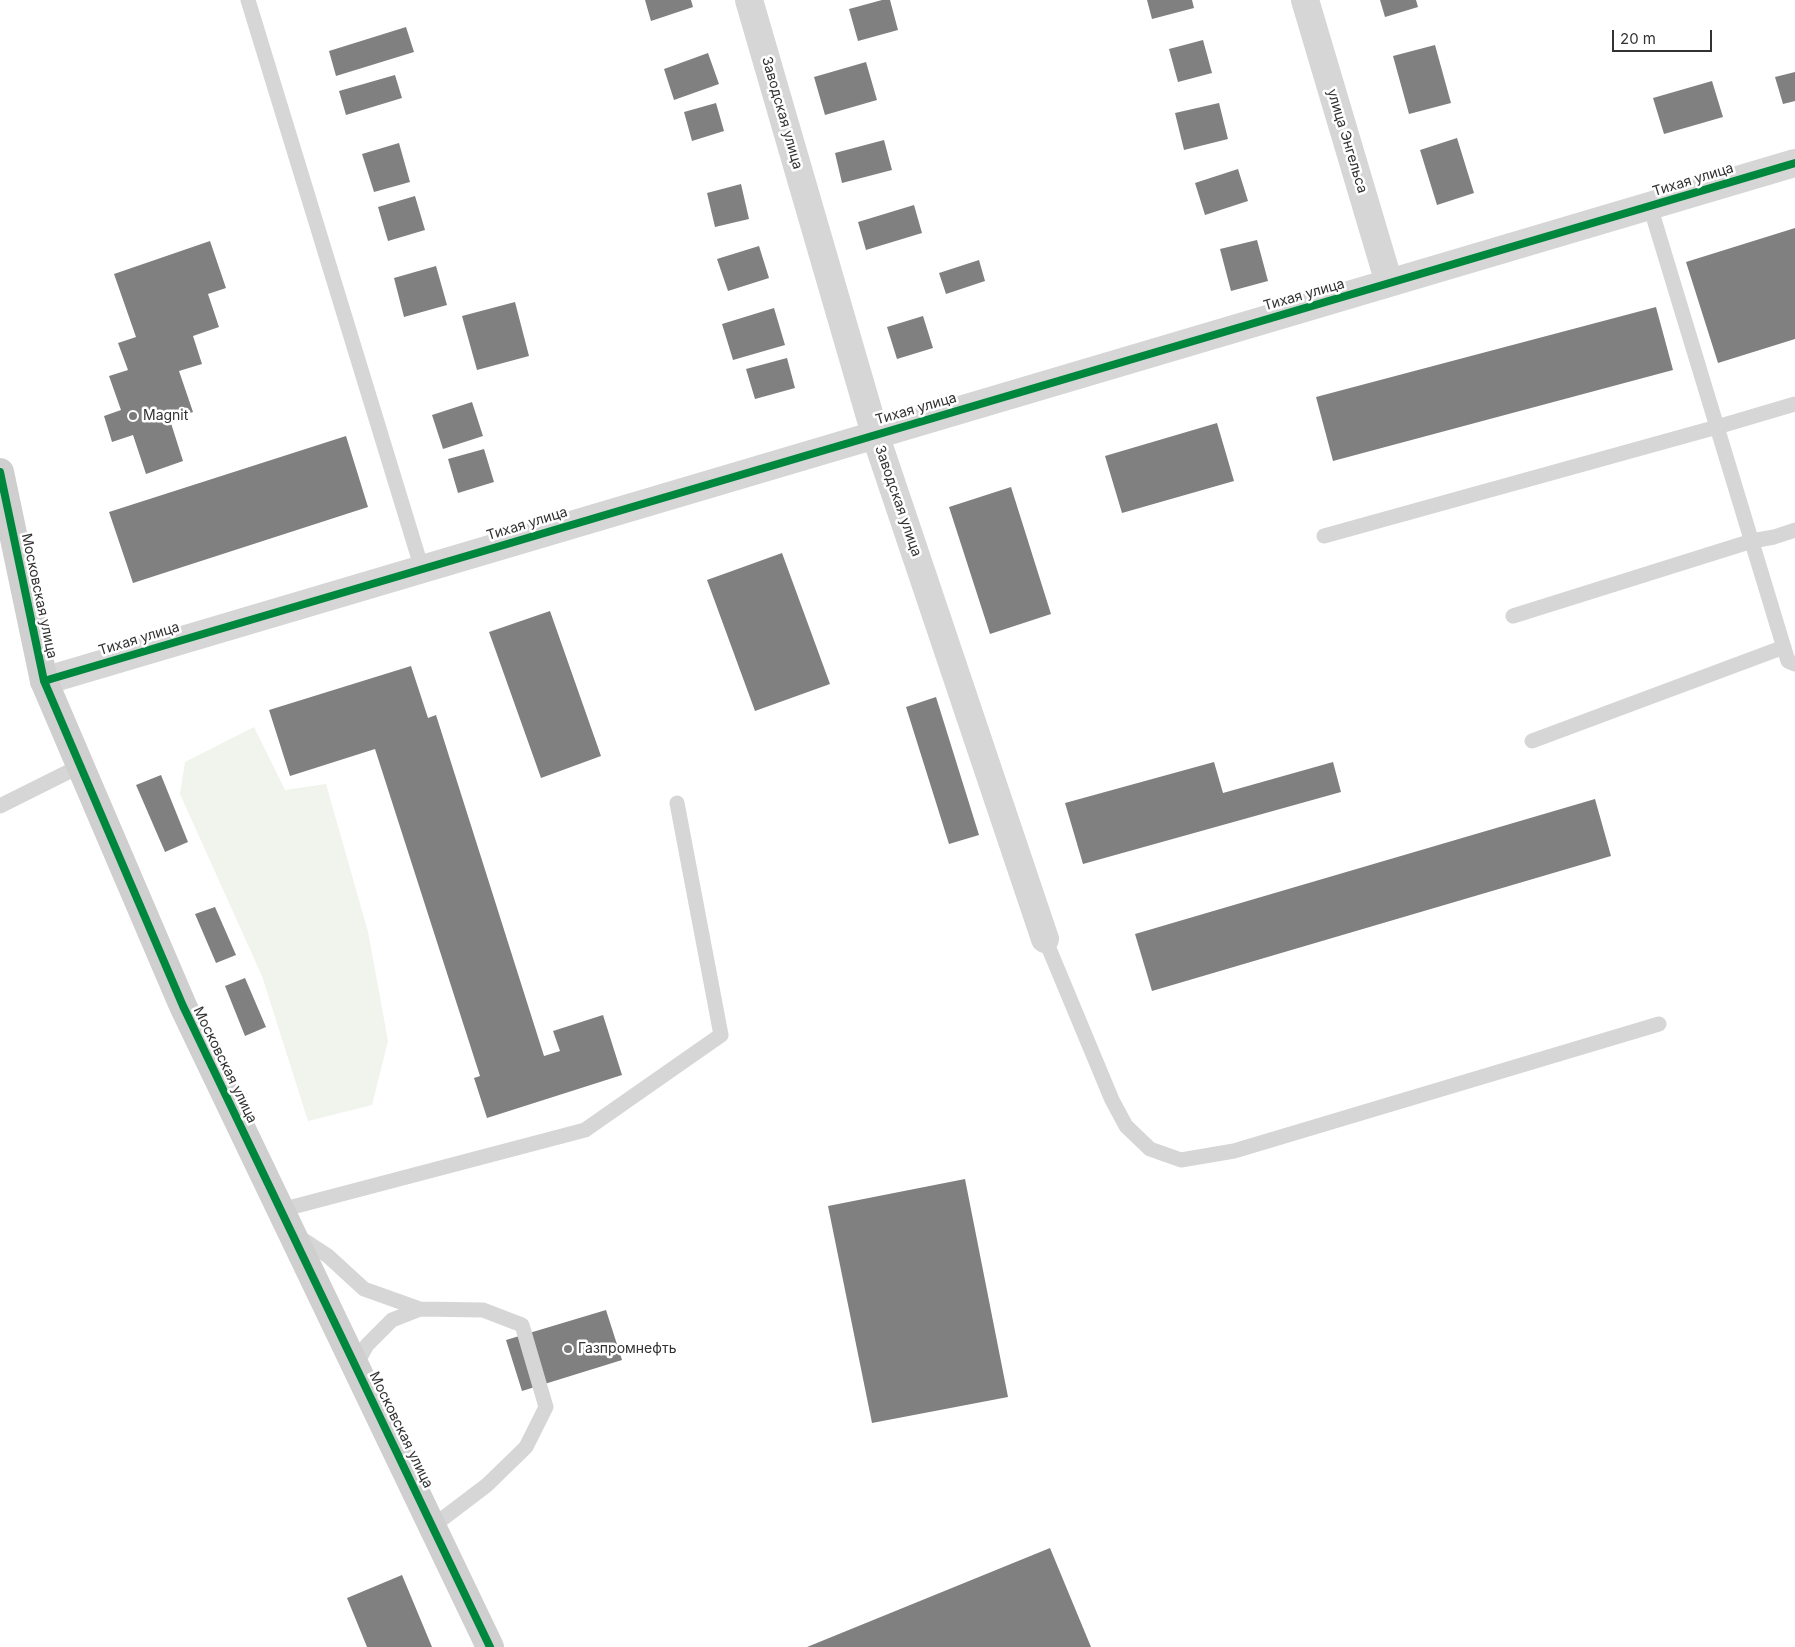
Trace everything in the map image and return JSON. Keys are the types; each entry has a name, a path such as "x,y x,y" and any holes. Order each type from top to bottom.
{"street":[{"name":"Заводская улица","path":"749,0 875,434 1045,939"},
{"name":"улица Энгельса","path":"1305,0 1389,283"},
{"name":"Тихая улица","path":"44,681 1795,163"},
{"name":"Московская улица","path":"0,472 44,681 183,1006 490,1647"}],"lane":[{"path":"248,0 422,568"},
{"path":"1650,206 1788,661 1795,664"},
{"path":"1324,536 1795,404"},
{"path":"1513,616 1752,540 1774,537 1795,530"},
{"path":"1532,741 1784,647"},
{"path":"0,806 80,766"},
{"path":"286,1221 585,1130 721,1035 677,802"},
{"path":"1045,939 1112,1100 1126,1126 1150,1149 1181,1160 1234,1151 1659,1024"},
{"path":"286,1221 364,1289 420,1309 483,1310 522,1325 546,1407 526,1447 487,1485 433,1526"},
{"path":"356,1365 367,1345 392,1320 420,1309"}],"shaded area":[{"path":"254,727 285,790 326,784 368,932 388,1041 372,1105 308,1121 262,976 180,794 185,762"}],"building":[{"path":"645,0 691,0 693,7 651,21"},
{"path":"882,0 890,0 898,30 858,41 849,9"},
{"path":"1147,0 1192,0 1194,8 1152,19"},
{"path":"1380,0 1416,0 1418,7 1385,17"},
{"path":"406,27 414,52 336,76 329,51"},
{"path":"1203,40 1212,73 1178,82 1169,49"},
{"path":"1435,45 1451,103 1409,114 1393,56"},
{"path":"708,53 719,84 674,100 664,69"},
{"path":"866,62 877,100 825,115 814,77"},
{"path":"1795,72 1795,101 1783,104 1775,77"},
{"path":"395,75 402,98 346,115 339,91"},
{"path":"1712,81 1723,117 1664,134 1653,98"},
{"path":"716,103 724,131 692,141 684,112"},
{"path":"1219,103 1228,139 1184,150 1175,113"},
{"path":"1457,138 1474,193 1437,205 1420,150"},
{"path":"884,140 892,170 842,183 835,153"},
{"path":"399,143 410,182 374,192 362,154"},
{"path":"1238,169 1248,201 1205,215 1195,183"},
{"path":"741,184 749,219 715,227 707,193"},
{"path":"415,196 425,230 388,241 378,207"},
{"path":"914,205 922,233 866,250 858,222"},
{"path":"1795,228 1795,339 1718,363 1686,262"},
{"path":"1257,240 1268,281 1231,291 1220,249"},
{"path":"210,241 226,288 208,294 219,327 193,336 202,364 179,371 193,412 170,420 183,461 146,474 133,435 112,442 104,416 121,410 109,376 128,370 118,343 136,337 114,274"},
{"path":"759,246 769,278 728,291 717,259"},
{"path":"979,260 985,281 946,294 939,273"},
{"path":"436,266 447,305 404,317 394,278"},
{"path":"515,302 529,356 477,370 462,316"},
{"path":"1656,307 1673,370 1333,461 1316,397"},
{"path":"774,308 785,345 733,360 722,324"},
{"path":"923,316 933,348 897,359 887,327"},
{"path":"787,358 795,388 755,399 746,369"},
{"path":"472,402 483,436 443,449 432,415"},
{"path":"1217,423 1234,481 1122,513 1105,456"},
{"path":"346,436 368,507 133,583 109,512"},
{"path":"484,449 494,482 458,493 448,459"},
{"path":"1011,487 1051,614 990,634 949,507"},
{"path":"782,553 830,684 755,711 707,580"},
{"path":"550,611 601,756 541,778 489,632"},
{"path":"411,666 428,718 436,715 544,1056 560,1051 553,1031 603,1015 622,1075 487,1118 474,1078 480,1076 375,749 290,776 269,710"},
{"path":"936,697 979,835 949,844 906,707"},
{"path":"1214,762 1223,793 1333,762 1341,792 1083,864 1065,803"},
{"path":"161,775 188,842 165,852 136,785"},
{"path":"1595,799 1611,856 1152,991 1135,934"},
{"path":"215,907 236,955 216,963 195,914"},
{"path":"245,978 266,1027 245,1036 225,986"},
{"path":"965,1179 1008,1397 872,1423 828,1206"},
{"path":"606,1310 622,1360 522,1391 506,1340"},
{"path":"1050,1548 1091,1647 807,1647"},
{"path":"402,1575 432,1647 367,1647 347,1598"}],"cycle path":[{"path":"44,681 1795,163"},
{"path":"0,472 44,681 183,1006 490,1647"}],"place":[{"name":"Magnit","path":"133,416"},
{"name":"Газпромнефть","path":"568,1349"}]}
